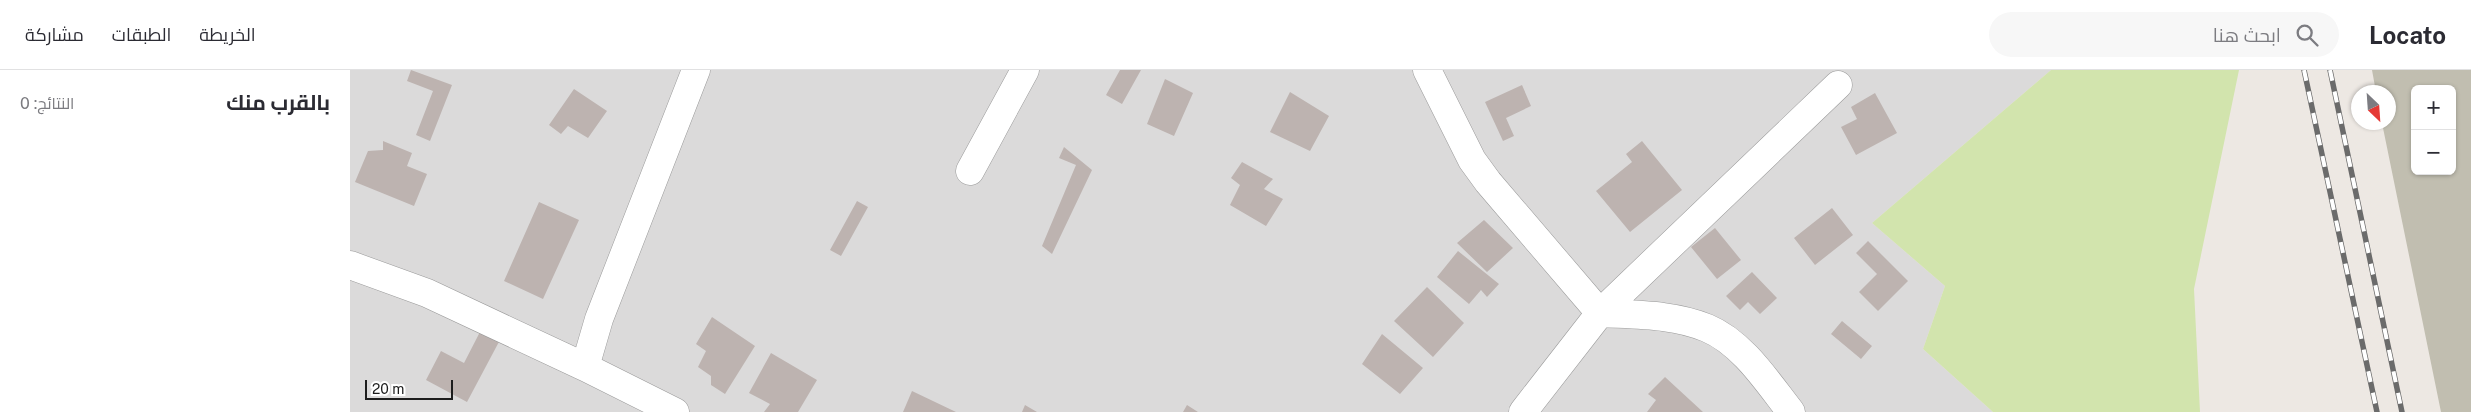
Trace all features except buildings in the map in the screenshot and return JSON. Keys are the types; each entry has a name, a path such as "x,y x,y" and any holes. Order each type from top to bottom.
{"street":[{"path":"585,367 599,319 660,168 696,70"},
{"path":"970,171 1025,70"},
{"path":"1426,70 1472,160 1488,182 1600,313 1672,317 1708,328 1735,346 1791,412"},
{"path":"1523,412 1600,313 1838,85"},
{"path":"350,265 427,293 585,367 675,412"}],"shaded area":[{"path":"350,70 2051,70 1872,223 1945,286 1923,349 1993,412 350,412"},
{"path":"2372,70 2471,70 2471,412 2441,412 2383,130 2396,130 2396,85 2375,85"}],"green space":[{"path":"2051,70 2239,70 2194,289 2200,412 1993,412 1923,349 1945,286 1872,223"}],"railway":[{"path":"2304,70 2377,412"},
{"path":"2330,70 2402,412"}]}
